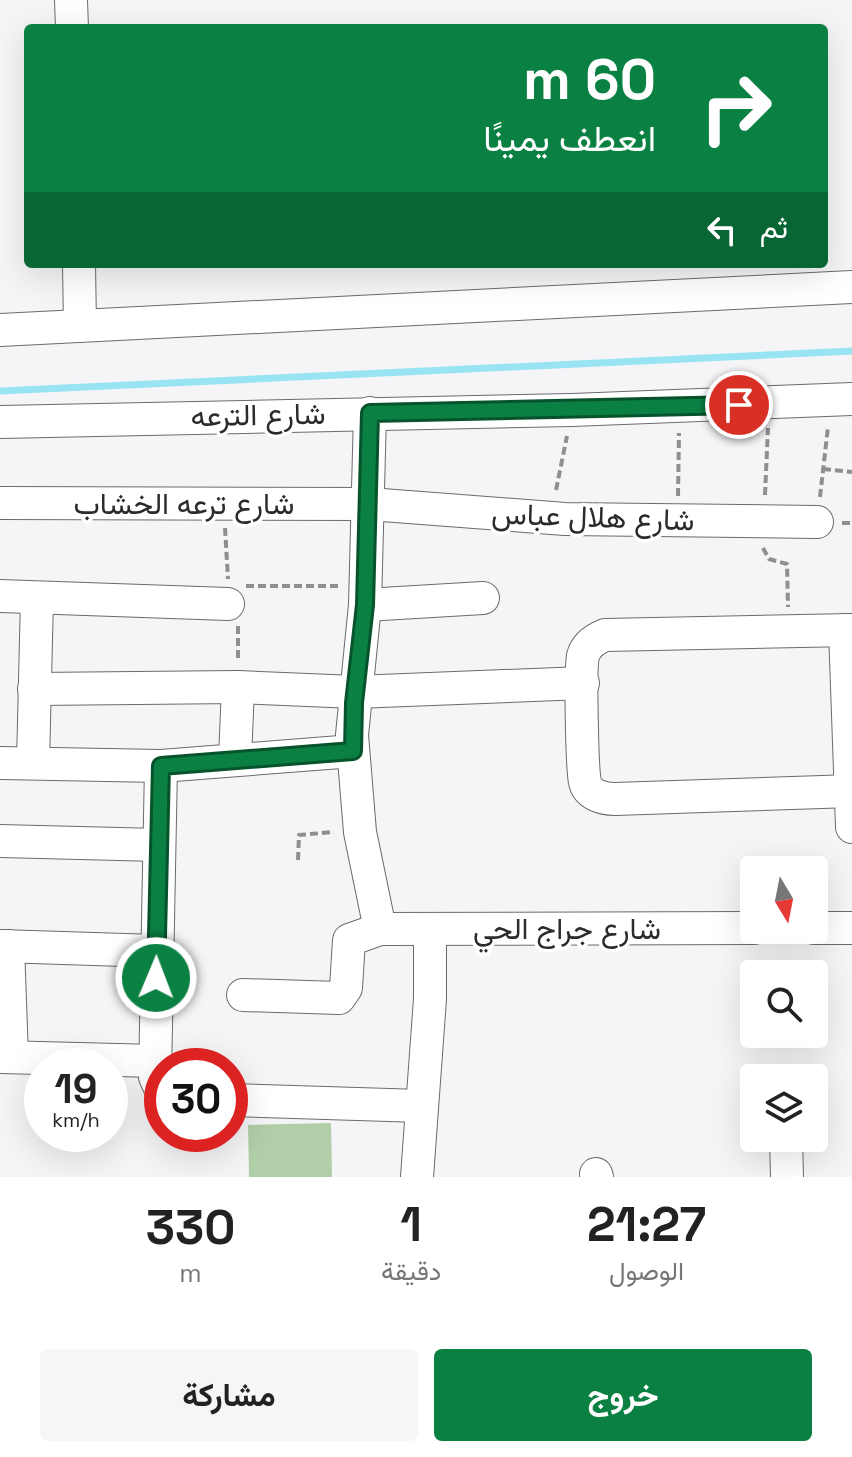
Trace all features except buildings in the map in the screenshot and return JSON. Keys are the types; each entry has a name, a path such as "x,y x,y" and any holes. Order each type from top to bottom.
{"street":[{"path":"71,0 72,24"},
{"path":"79,268 80,326"},
{"path":"0,330 852,287"},
{"name":"شارع الترعه","path":"0,422 572,410 841,400"},
{"path":"243,995 339,998 346,988 349,940 380,929 360,832 353,751 355,692 366,595 370,413"},
{"name":"شارع ترعه الخشاب","path":"0,503 369,504"},
{"name":"شارع هلال عباس","path":"369,504 551,519 817,522"},
{"path":"0,596 37,598 233,592"},
{"path":"366,595 483,598"},
{"path":"33,763 37,598"},
{"path":"851,791 615,799 596,796 585,782 583,656 587,647 605,635 848,630 852,827"},
{"path":"34,689 238,687 355,692 583,683"},
{"path":"235,759 238,687"},
{"path":"0,763 161,766 353,751"},
{"path":"156,1048 161,766"},
{"path":"0,841 159,845"},
{"name":"شارع جراج الحي","path":"380,929 740,928"},
{"path":"828,928 852,928"},
{"path":"417,1177 430,999 430,929"},
{"path":"144,1061 6,1057 4,946 156,951"},
{"path":"248,1101 421,1106"},
{"path":"786,1152 787,1177"}],"path":[{"path":"817,522 823,469 841,400"},
{"path":"677,522 680,407"},
{"path":"551,519 572,410"},
{"path":"823,469 852,472"},
{"path":"224,502 239,629 238,687"},
{"path":"233,592 366,595"},
{"path":"298,860 302,833 360,832"}],"green space":[{"path":"331,1123 332,1177 249,1177 248,1125"}],"waterway":[{"path":"0,391 852,351"}],"route":[{"path":"156,978 161,766 353,751 354,703 365,605 370,413 739,405"}]}
